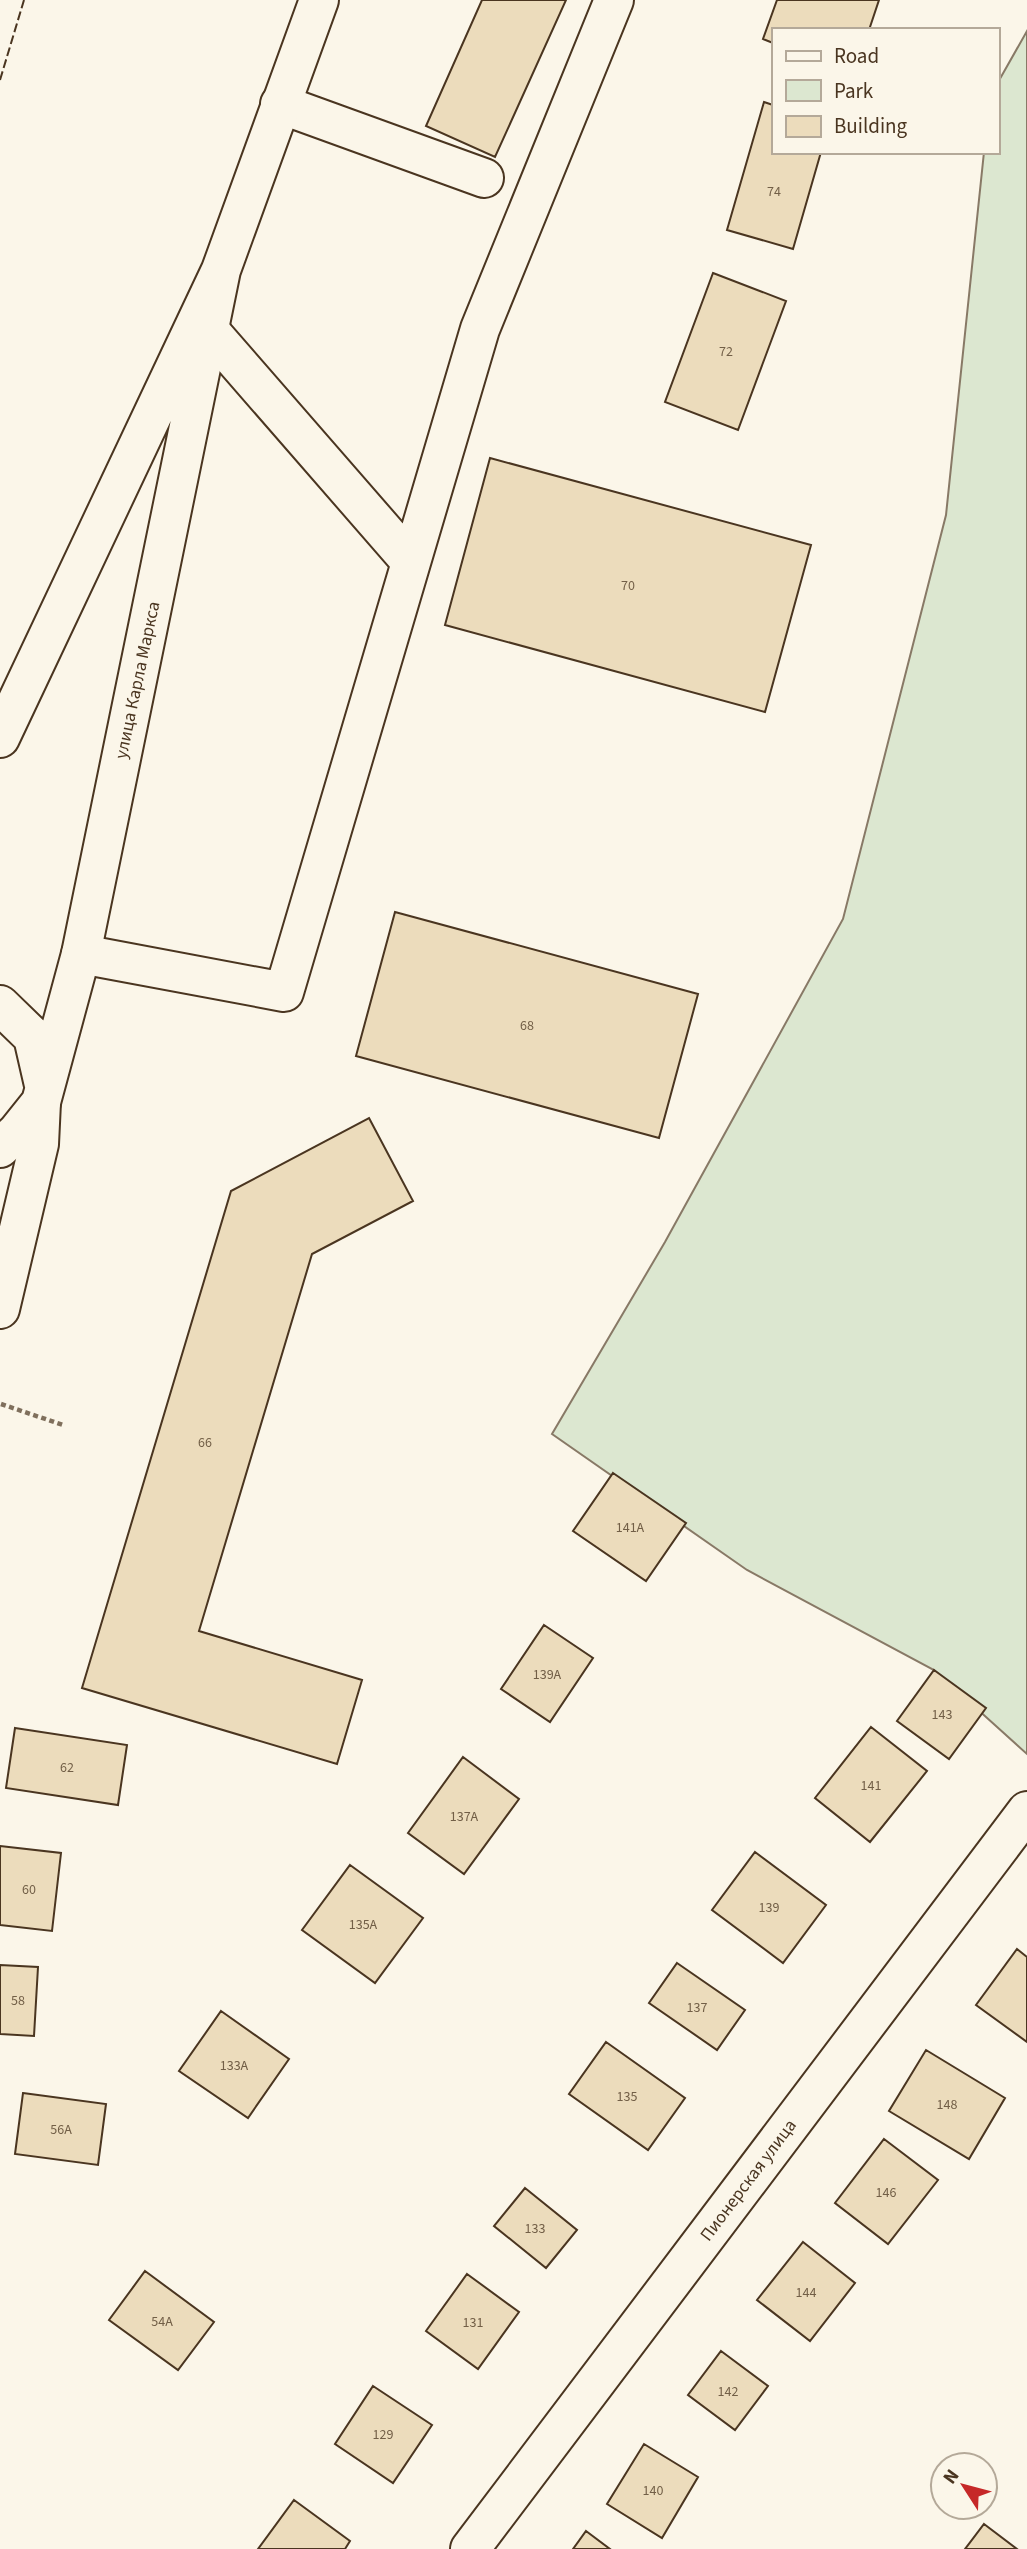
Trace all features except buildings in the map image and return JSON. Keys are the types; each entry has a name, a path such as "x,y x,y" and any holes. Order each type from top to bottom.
{"main road":[{"path":"0,738 220,270 319,0"},
{"path":"81,954 284,992 480,329 614,0"},
{"path":"280,104 484,178"},
{"name":"улица Карла Маркса","path":"0,1309 39,1144 42,1094 81,954 220,270"},
{"path":"209,330 411,562"},
{"path":"0,1005 33,1037 42,1094 18,1132 0,1148"},
{"name":"Пионерская улица","path":"470,2549 1027,1811"}],"path":[{"path":"1,1404 63,1425"}],"green space":[{"path":"1027,31 1027,1754 934,1670 747,1570 552,1434 665,1242 843,919 946,515 984,154 999,154 999,80"}],"fence":[{"path":"0,80 24,0"}]}
